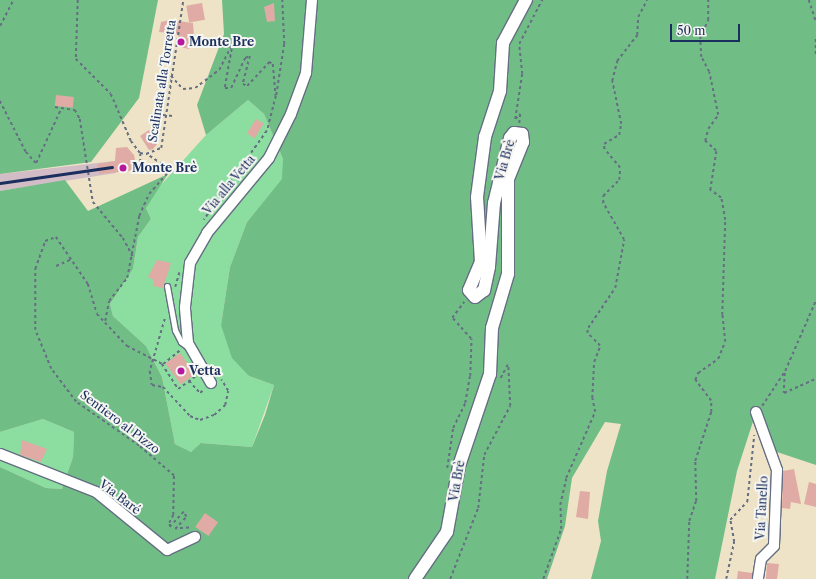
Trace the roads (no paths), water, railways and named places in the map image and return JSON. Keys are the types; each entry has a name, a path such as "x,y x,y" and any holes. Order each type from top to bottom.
{"street":[{"name":"Via alla Vetta","path":"211,383 184,350 185,307 190,263 206,233 270,158 290,114 306,73 312,0"},
{"name":"Via Brè","path":"415,579 447,532 459,466 486,385 496,314 508,274 508,179 523,142 519,132 510,138 496,192 484,290 475,297 470,291 481,262 476,208 485,137 500,91 503,43 526,0"},
{"name":"Via Tanello","path":"756,412 777,470 774,546 761,559 758,579"},
{"name":"Via Baré","path":"0,454 96,492 167,550 192,535"}],"lane":[{"path":"167,286 175,330 184,350"}],"railway":[{"path":"0,183 112,167"}],"place":[{"name":"Monte Bre","path":"181,42"},
{"name":"Monte Brè","path":"123,168"},
{"name":"Vetta","path":"181,371"}]}
